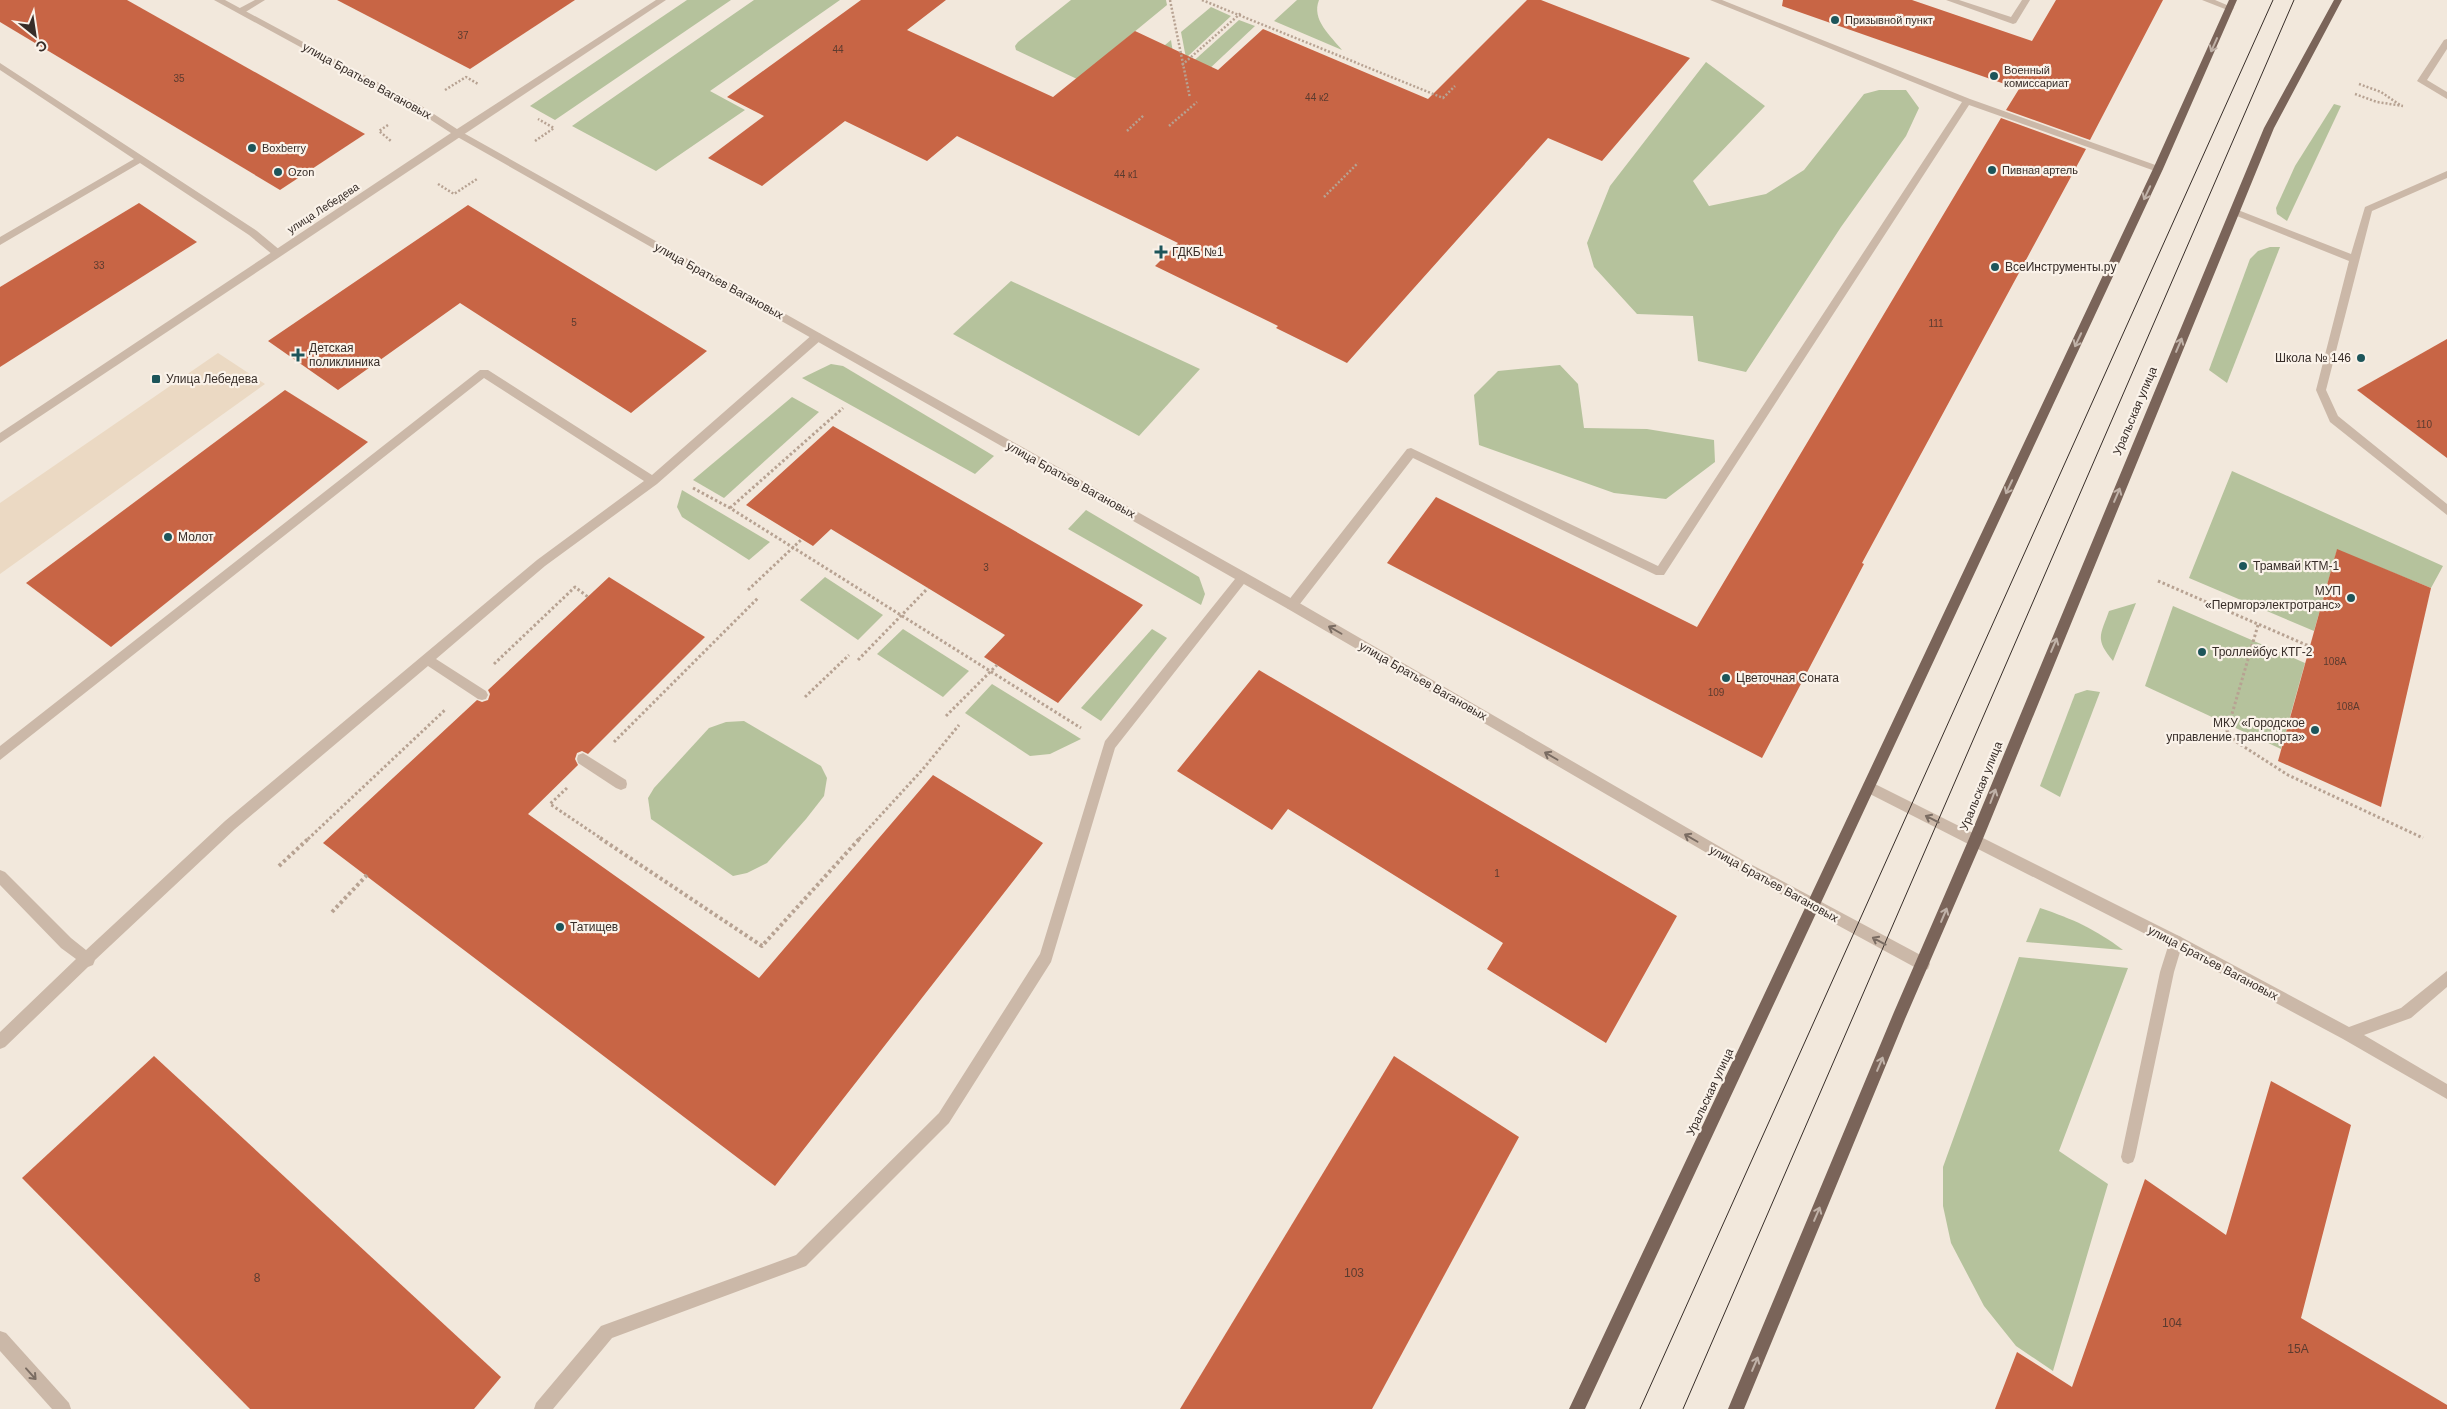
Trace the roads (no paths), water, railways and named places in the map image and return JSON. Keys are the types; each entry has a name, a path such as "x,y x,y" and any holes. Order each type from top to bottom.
{"main road":[{"name":"Уральская улица","path":"1736,1409 1975,841 2269,128 2338,0"},
{"name":"Уральская улица","path":"1577,1409 2158,169 2232,4"}],"street":[{"name":"улица Братьев Вагановых","path":"218,0 417,107 457,133 1292,605 1736,864 1922,964"},
{"path":"241,12 261,0"},
{"name":"улица Лебедева","path":"0,439 276,253 662,0"},
{"path":"1714,0 1967,101 2158,169"},
{"path":"1950,0 2012,21 2026,0"},
{"path":"2206,0 2232,4"},
{"path":"2447,42 2422,81 2447,96"},
{"path":"0,66 253,233 276,253"},
{"path":"1292,605 1411,452 1660,572 1967,101"},
{"path":"0,242 140,159"},
{"path":"2447,174 2368,209 2321,390 2334,419 2447,510"},
{"path":"2235,212 2356,260"},
{"path":"0,1042 88,960 132,915 230,825 542,563 664,472 817,337"},
{"path":"0,754 484,373 653,481"},
{"path":"542,1409 607,1332 801,1261 944,1118 1046,957 1109,745 1242,577"},
{"path":"427,659 482,695"},
{"path":"587,762 621,784"},
{"name":"Уральская улица","path":"1869,787 1975,841"},
{"name":"улица Братьев Вагановых","path":"1975,841 2176,942 2348,1034 2447,1092"},
{"path":"0,876 66,943 88,960"},
{"path":"2128,1158 2176,942"},
{"path":"2348,1034 2406,1013 2447,978"},
{"path":"0,1339 63,1409"}],"tram line":[{"path":"1640,1409 2273,0"},
{"path":"1683,1409 2294,0"}],"place":[{"name":"Призывной пункт","path":"1835,20"},
{"name":"Военный комиссариат","path":"1994,76"},
{"name":"Boxberry","path":"252,148"},
{"name":"Пивная артель","path":"1992,170"},
{"name":"Ozon","path":"278,172"},
{"name":"ГДКБ №1","path":"1161,252"},
{"name":"ВсеИнструменты.ру","path":"1995,267"},
{"name":"Детская поликлиника","path":"298,355"},
{"name":"Школа № 146","path":"2361,358"},
{"name":"Улица Лебедева","path":"156,379"},
{"name":"Молот","path":"168,537"},
{"name":"Трамвай КТМ-1","path":"2243,566"},
{"name":"МУП «Пермгорэлектротранс»","path":"2351,598"},
{"name":"Троллейбус КТГ-2","path":"2202,652"},
{"name":"Цветочная Соната","path":"1726,678"},
{"name":"МКУ «Городское управление транспорта»","path":"2315,730"},
{"name":"Татищев","path":"560,927"}]}
